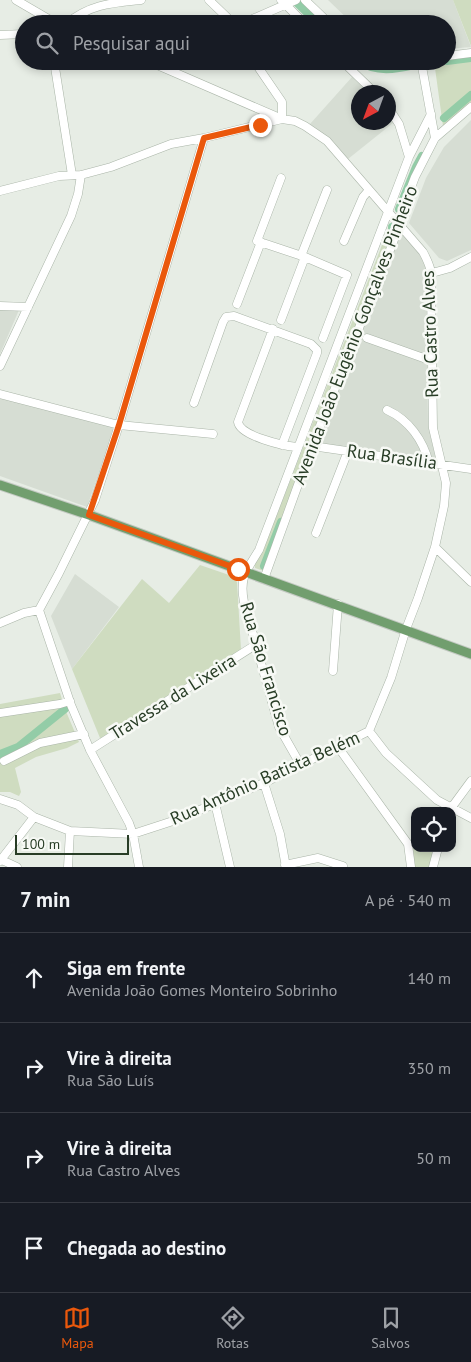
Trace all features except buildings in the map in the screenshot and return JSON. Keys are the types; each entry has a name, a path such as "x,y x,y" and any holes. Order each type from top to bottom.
{"main road":[{"path":"0,485 338,604 471,654"}],"street":[{"path":"16,0 40,15"},
{"path":"77,15 96,6 141,0"},
{"path":"209,0 225,15"},
{"path":"305,0 321,15"},
{"path":"260,15 288,2 298,15"},
{"path":"0,35 15,34"},
{"path":"456,55 471,53"},
{"path":"0,366 71,216 78,194 56,70"},
{"name":"Rua Castro Alves","path":"169,70 282,119 295,121 327,141 423,252 432,273 433,428 446,483 444,506 435,547 406,629"},
{"path":"0,191 59,176 76,175 111,167 171,144 282,119 282,102 261,70"},
{"path":"351,70 367,85"},
{"path":"422,70 435,138"},
{"name":"Avenida João Eugênio Gonçalves Pinheiro","path":"264,579 312,446 390,250 415,177 435,138 471,107"},
{"name":"Avenida João Eugênio Gonçalves Pinheiro","path":"245,572 259,550 409,157 431,114"},
{"path":"396,119 409,157"},
{"path":"139,867 133,834 90,750 70,701 39,610 89,515 119,425 204,138"},
{"path":"281,178 256,241 347,275 362,278"},
{"path":"281,320 327,190"},
{"path":"344,242 363,197 369,190"},
{"path":"237,304 261,242"},
{"path":"432,273 450,268 471,257"},
{"path":"323,338 347,275"},
{"path":"0,306 28,307"},
{"path":"194,403 226,317 234,316 311,344 317,350 317,353 282,446"},
{"path":"273,329 238,422 240,428 244,431 282,446 297,447"},
{"path":"367,338 432,361"},
{"path":"0,394 119,425 212,434"},
{"path":"387,410 401,417 407,423 422,444 429,462"},
{"name":"Rua Brasília","path":"312,446 471,469"},
{"path":"316,533 348,451"},
{"path":"435,547 471,582"},
{"name":"Rua São Francisco","path":"245,572 241,589 279,727 300,764"},
{"path":"333,672 338,604"},
{"path":"0,623 24,613 39,610"},
{"name":"Rua Antônio Batista Belém","path":"0,799 18,805 34,817 70,831 133,834 176,820 264,783 369,731 391,678 406,629"},
{"name":"Travessa da Lixeira","path":"90,750 257,644"},
{"path":"0,713 70,701"},
{"path":"369,731 386,753 447,807"},
{"path":"4,761 40,744 84,734"},
{"path":"338,747 408,844 411,867"},
{"path":"452,807 471,781"},
{"path":"264,783 280,834 286,866 318,858 343,866"},
{"path":"215,803 230,867"},
{"path":"456,812 471,818"},
{"path":"17,867 1,861 34,817"},
{"path":"68,867 70,831"},
{"path":"433,867 437,852"}],"shaded area":[{"path":"328,0 453,0 471,47 456,48 456,15 344,15"},
{"path":"352,77 360,85 351,85 351,130 384,130 348,159 333,141 310,124"},
{"path":"471,120 471,250 447,261 439,258 409,223 426,178 444,147"},
{"path":"400,230 426,261 428,425 436,460 317,443"},
{"path":"0,310 19,310 0,354"},
{"path":"0,397 115,426 87,507 0,476"},
{"path":"75,574 119,607 72,669 51,616"}],"green space":[{"path":"453,0 471,0 471,46"},
{"path":"471,60 471,92 444,116 446,118 471,96 471,103 443,126 435,70 456,70 456,62"},
{"path":"389,227 395,230 264,571 255,568 255,564 264,548"},
{"path":"200,565 232,576 237,582 241,650 105,740 100,738 72,669 142,579 169,603"},
{"path":"60,693 79,742 67,748 36,757 15,768 21,792 19,796 10,792 0,792 0,704"},
{"path":"413,852 434,852 429,867 414,867"}],"waterway":[{"path":"294,0 310,15"},
{"path":"456,60 471,58"},
{"path":"444,118 471,95"},
{"path":"399,209 422,156"},
{"path":"264,566 281,522"},
{"path":"0,754 18,747 65,709"}],"route":[{"path":"238,569 89,515 119,425 204,138 260,125"}]}
